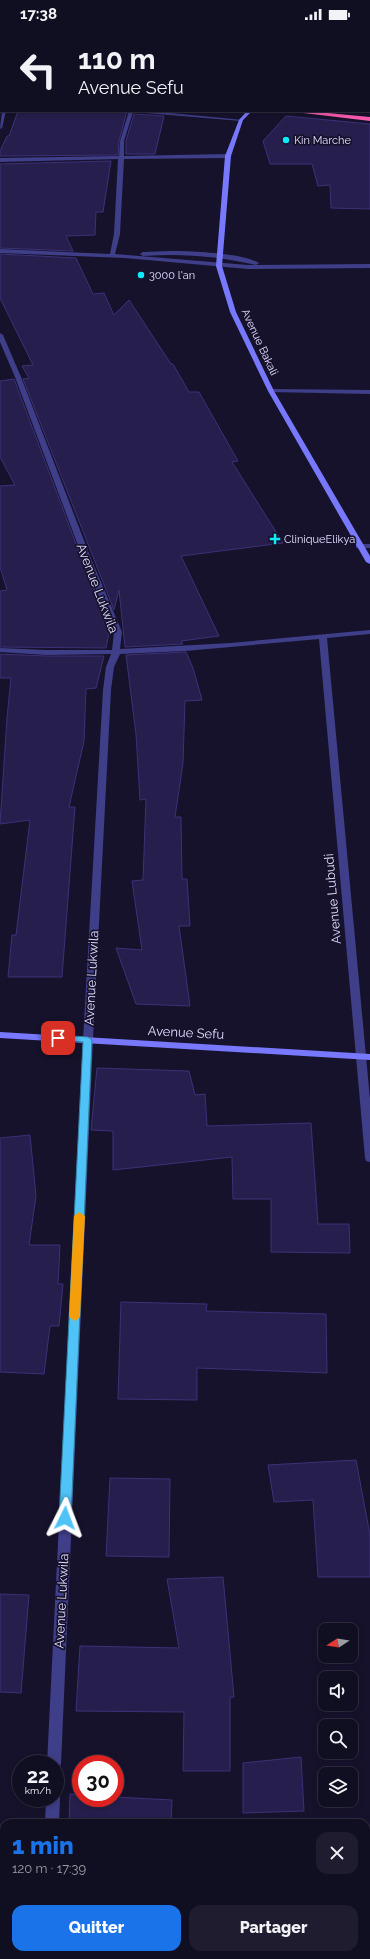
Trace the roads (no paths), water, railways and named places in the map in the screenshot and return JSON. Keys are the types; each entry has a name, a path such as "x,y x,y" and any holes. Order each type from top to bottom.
{"highway":[{"path":"300,112 370,119"}],"street":[{"path":"0,128 4,112"},
{"path":"112,255 117,234 122,141 132,112"},
{"path":"144,112 241,120"},
{"name":"Avenue Bakali","path":"249,112 241,120 228,156 219,266 234,312 271,391 359,546 370,562"},
{"path":"0,160 228,156"},
{"path":"0,251 112,255 219,266 370,266"},
{"path":"125,256 180,252 219,255 268,266"},
{"name":"Avenue Lukwila","path":"0,336 18,377 86,556 118,632 116,654 110,667 107,690 88,1040 54,1755"},
{"path":"271,391 370,392"},
{"path":"359,546 370,546"},
{"path":"0,650 71,654 116,654 370,632"},
{"name":"Avenue Lubudi","path":"323,636 365,1057 370,1158"},
{"name":"Avenue Sefu","path":"0,1035 365,1057"},
{"path":"52,1819 53,1807"}],"place":[{"name":"Kin Marche","path":"286,140"},
{"name":"3000 l'an","path":"141,275"},
{"name":"CliniqueElikya","path":"275,539"}]}
